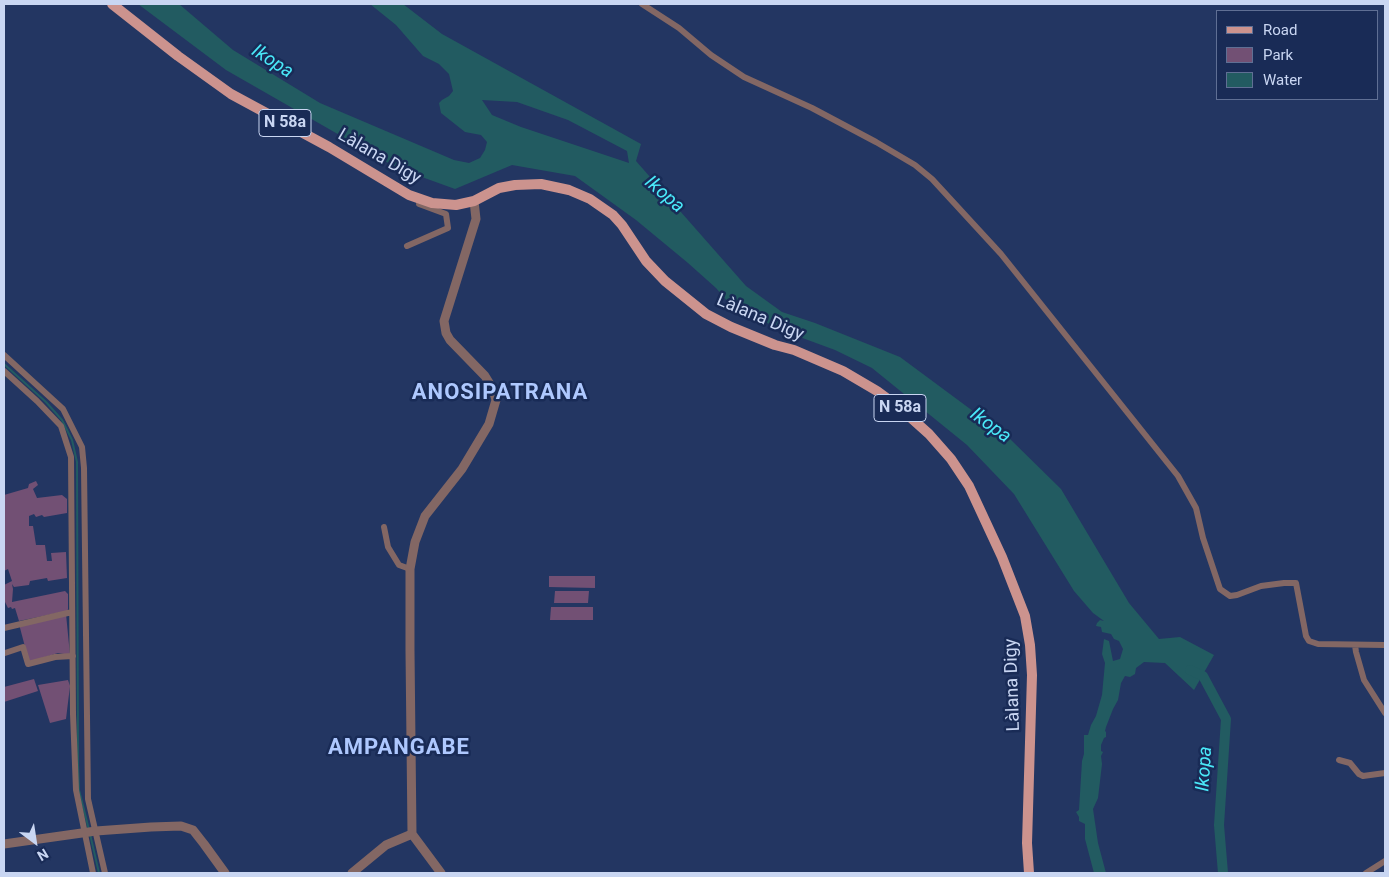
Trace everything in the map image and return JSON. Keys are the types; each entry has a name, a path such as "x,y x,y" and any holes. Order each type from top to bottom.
{"main road":[{"name":"Làlana Digy","path":"112,4 178,56 231,94 329,147 409,195 432,203 456,205 474,202 499,188 541,184 569,190 590,199 614,215 646,261 665,281 706,314 731,327 821,361 855,377 900,408 929,434 951,459 969,486 1002,557 1025,616 1030,645 1032,675 1027,842 1029,873"}],"street":[{"path":"642,4 679,28 744,78 812,108 876,142 915,165 932,179 1001,254 1178,476 1196,508 1203,538 1220,589 1230,596 1261,586 1296,583 1306,636 1309,641 1318,644 1385,645"},
{"path":"407,246 448,228 446,214 419,204 420,198"},
{"path":"441,873 412,834 410,569 415,542 425,516 462,469 489,424 496,400 493,388 485,376 450,340 446,333 444,321 476,219 474,202"},
{"path":"4,355 63,410 82,447 84,468 88,799 105,873"},
{"path":"4,371 61,426 71,458 76,790 93,873"},
{"path":"384,527 388,547 399,565 410,569"},
{"path":"4,628 72,612"},
{"path":"1355,645 1364,680 1385,713"},
{"path":"5,652 23,647 28,664 55,656 73,656"},
{"path":"1339,760 1350,763 1363,776 1385,773"},
{"path":"4,844 85,832 181,826 193,830 225,873"},
{"path":"352,873 386,845 412,834"},
{"path":"1366,873 1385,861"}],"green space":[{"path":"36,481 38,485 33,489 37,498 62,495 67,499 67,513 44,517 42,515 36,517 34,514 29,516 29,526 33,526 36,545 45,545 47,561 52,561 51,553 66,552 67,578 48,581 47,578 30,581 29,585 14,587 12,584 12,602 65,591 68,594 68,609 67,612 19,621 15,608 8,608 4,600 4,585 12,581 8,569 4,571 4,495 28,488 29,484"},
{"path":"549,576 595,576 595,588 549,587"},
{"path":"555,591 589,591 588,603 554,603"},
{"path":"551,607 593,607 593,620 550,620"},
{"path":"66,614 70,655 58,653 29,662 19,624"},
{"path":"34,679 38,691 4,702 4,687"},
{"path":"68,680 70,686 66,719 50,723 38,685"}],"water":[{"path":"138,4 179,4 233,50 320,103 454,160 469,163 480,158 487,142 481,135 465,132 441,113 439,103 453,91 449,74 439,64 423,56 396,25 370,4 403,4 442,34 641,144 636,161 746,286 782,312 900,357 1008,437 1061,489 1129,603 1159,639 1180,637 1214,655 1194,690 1165,663 1144,662 1136,668 1135,674 1130,677 1125,676 1121,683 1118,700 1106,727 1106,737 1101,745 1101,751 1103,752 1101,756 1102,764 1098,798 1093,809 1098,843 1106,873 1094,873 1085,839 1085,824 1079,821 1076,812 1079,810 1084,735 1088,735 1102,695 1105,663 1102,654 1104,639 1109,641 1113,661 1120,659 1123,649 1119,641 1114,639 1111,634 1102,632 1101,627 1096,626 1100,620 1104,621 1093,613 1074,591 1014,494 967,445 872,368 835,350 797,336 733,308 716,288 688,263 636,220 575,176 512,165 455,189 397,168 226,70","holes":["482,100 517,102 568,120 627,151 629,163 521,127 492,115"]}],"waterway":[{"path":"4,364 46,402 62,420 72,440 77,462 78,764 79,790 89,830"},
{"name":"Ikopa","path":"1190,670 1203,676 1226,719 1219,825 1223,873"},
{"path":"90,834 99,873"}],"district":[{"name":"ANOSIPATRANA","path":"500,393"},
{"name":"AMPANGABE","path":"399,748"}]}
